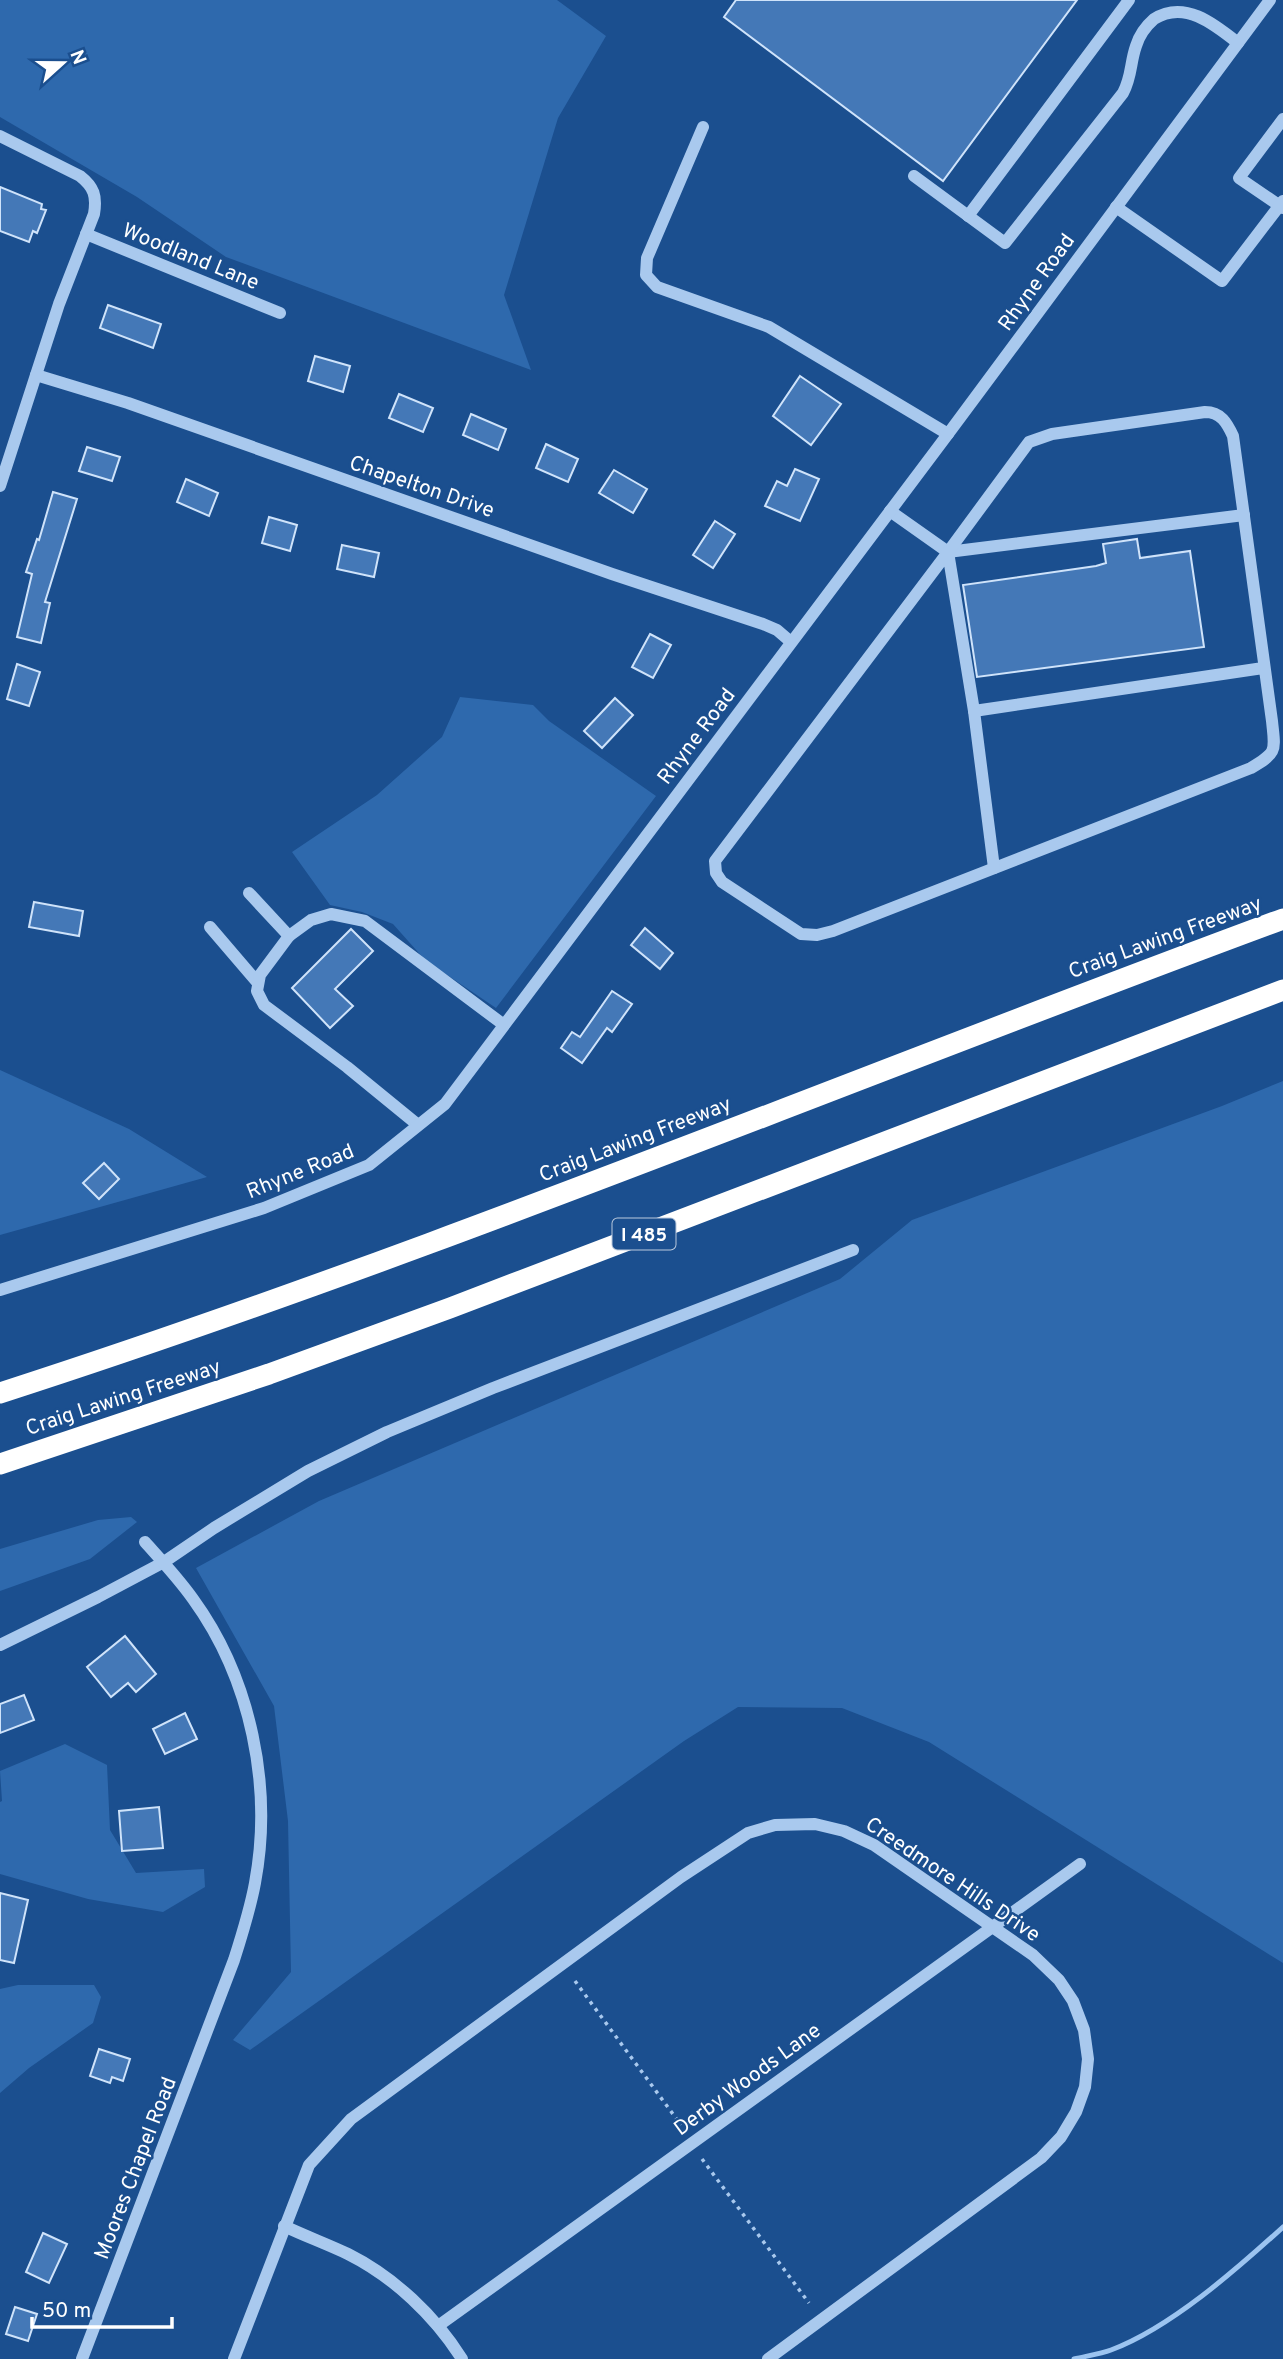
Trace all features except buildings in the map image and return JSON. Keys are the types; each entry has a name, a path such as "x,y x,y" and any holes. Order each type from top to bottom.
{"highway":[{"name":"Craig Lawing Freeway","path":"0,1393 140,1348 417,1249 1283,919"},
{"name":"Craig Lawing Freeway","path":"0,1464 269,1374 450,1308 1283,990"}],"street":[{"path":"968,216 1129,0"},
{"name":"Rhyne Road","path":"0,1290 264,1209 369,1166 446,1104 1270,0"},
{"path":"914,176 1005,243 1123,93 1130,80 1138,40 1147,25 1157,16 1175,6 1185,8 1202,15 1238,43"},
{"path":"1116,207 1222,281 1282,205 1238,178 1283,119"},
{"path":"703,127 647,258 646,275 657,287 769,327 948,434"},
{"path":"0,136 80,176 90,183 96,200 0,486"},
{"name":"Woodland Lane","path":"86,234 280,313"},
{"name":"Chapelton Drive","path":"36,375 128,403 612,574 763,624 777,630 791,642"},
{"path":"1213,412 1226,421 1233,436 1275,745 1270,756 1251,768 817,934 801,934 722,882 716,873 715,860 948,552 1029,442 1052,434 1213,412"},
{"path":"890,511 948,552 1244,515"},
{"path":"948,552 974,711 994,868"},
{"path":"974,711 1263,668"},
{"path":"249,893 289,936"},
{"path":"418,1125 348,1067 264,1005 257,990 260,975 289,936 311,920 331,914 365,921 504,1025"},
{"path":"210,927 258,983"},
{"path":"0,1645 164,1562 308,1471 387,1432 493,1388 853,1250"},
{"name":"Moores Chapel Road","path":"82,2359 194,2068 247,1921 260,1844 261,1800 252,1734 236,1681 213,1630 195,1601 145,1542"},
{"name":"Creedmore Hills Drive","path":"234,2359 309,2165 351,2119 681,1877 748,1833 775,1825 815,1824 845,1831 874,1845 1034,1955 1059,1980 1073,2001 1084,2030 1088,2059 1085,2087 1076,2112 1061,2137 1041,2158 768,2359"},
{"name":"Derby Woods Lane","path":"438,2326 1080,1864"},
{"path":"284,2226 349,2254 377,2272 405,2293 438,2326 462,2359"}],"path":[{"path":"575,1981 681,2125"},
{"path":"702,2158 808,2303"}],"shaded area":[{"path":"0,0 557,0 606,36 558,118 504,295 531,370 226,257 137,197 0,117"},
{"path":"460,697 533,705 549,721 656,796 496,1008 425,960 393,924 362,912 330,905 292,852 377,795 442,737"},
{"path":"0,1070 129,1129 207,1177 0,1235"},
{"path":"1283,1081 1283,1963 929,1742 842,1708 738,1707 684,1741 250,2050 233,2040 291,1972 288,1821 274,1706 196,1568 319,1501 840,1279 912,1220"},
{"path":"131,1517 137,1522 90,1559 0,1591 0,1549 98,1520"},
{"path":"65,1744 107,1765 110,1830 136,1873 204,1869 205,1887 163,1912 88,1899 0,1874 0,1771"},
{"path":"18,1985 94,1985 101,1997 93,2023 29,2068 0,2093 0,1989"}],"waterway":[{"path":"1074,2359 1111,2350 1156,2327 1224,2279 1283,2227"}]}
